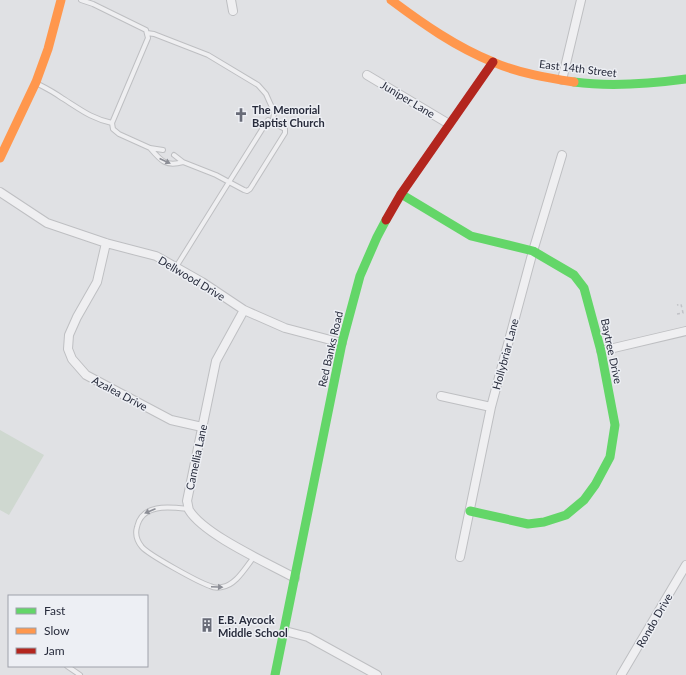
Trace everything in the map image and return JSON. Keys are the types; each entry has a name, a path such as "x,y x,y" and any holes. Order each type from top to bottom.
{"main road":[{"path":"0,158 36,82 48,49 61,0"},
{"name":"East 14th Street","path":"391,0 439,33 493,62 536,76 618,85 657,84 686,79"},
{"name":"Red Banks Road","path":"275,675 342,343 360,276 377,237 401,194 493,62"},
{"name":"Baytree Drive","path":"401,194 472,236 533,251 574,275 584,288 601,351 615,425 610,457 595,485 584,500 566,515 544,522 528,524 470,511"}],"street":[{"path":"231,0 233,11"},
{"path":"562,80 581,0"},
{"name":"Juniper Lane","path":"367,74 449,124"},
{"name":"Hollybriar Lane","path":"460,557 491,407 533,251 562,155"},
{"name":"Dellwood Drive","path":"0,192 47,223 106,243 156,256 202,282 244,310 284,328 342,343"},
{"name":"Azalea Drive","path":"106,243 97,282 77,317 69,335 68,349 72,359 86,375 165,417 171,420 202,427"},
{"name":"Camellia Lane","path":"189,509 187,501 216,361 244,310"},
{"path":"601,351 686,331"},
{"path":"441,396 491,407"},
{"path":"189,509 195,517 211,531 295,578"},
{"name":"Rondo Drive","path":"621,675 686,565"},
{"path":"285,630 308,637 377,675"}],"lane":[{"path":"81,0 93,4 146,30 148,38 112,123 113,128 119,134 150,148 163,150"},
{"path":"147,33 208,55 258,85 266,94 274,112 273,122"},
{"path":"36,82 84,112 103,121 112,123"},
{"path":"174,155 183,162 216,175 229,182 244,190 249,190 285,133 285,129 270,120 266,122 229,182 176,267"},
{"path":"150,148 165,162 172,164 183,162"},
{"path":"189,509 157,508 144,513 138,522 136,530 136,536 141,545 159,559 203,583 216,588 224,587 234,582 254,556"},
{"path":"68,667 80,675"}],"path":[{"path":"677,314 683,313 682,304"},
{"path":"678,305 686,304"}],"shaded area":[{"path":"0,430 44,455 9,515 0,510"}],"traffic: fast":[{"path":"574,82 588,84 630,84 686,79"},
{"path":"401,194 471,236 533,251 574,275 584,288 601,351 615,425 610,457 595,485 584,500 566,515 544,522 528,524 470,511"},
{"path":"275,675 342,343 360,276 386,220"}],"traffic: slow":[{"path":"0,158 36,82 48,49 61,0"},
{"path":"391,0 440,34 479,56 523,72 574,82"}],"traffic: jam":[{"path":"386,220 401,194 493,62"}],"place":[{"name":"The Memorial Baptist Church","path":"241,115"},
{"name":"E.B. Aycock Middle School","path":"207,625"}]}
